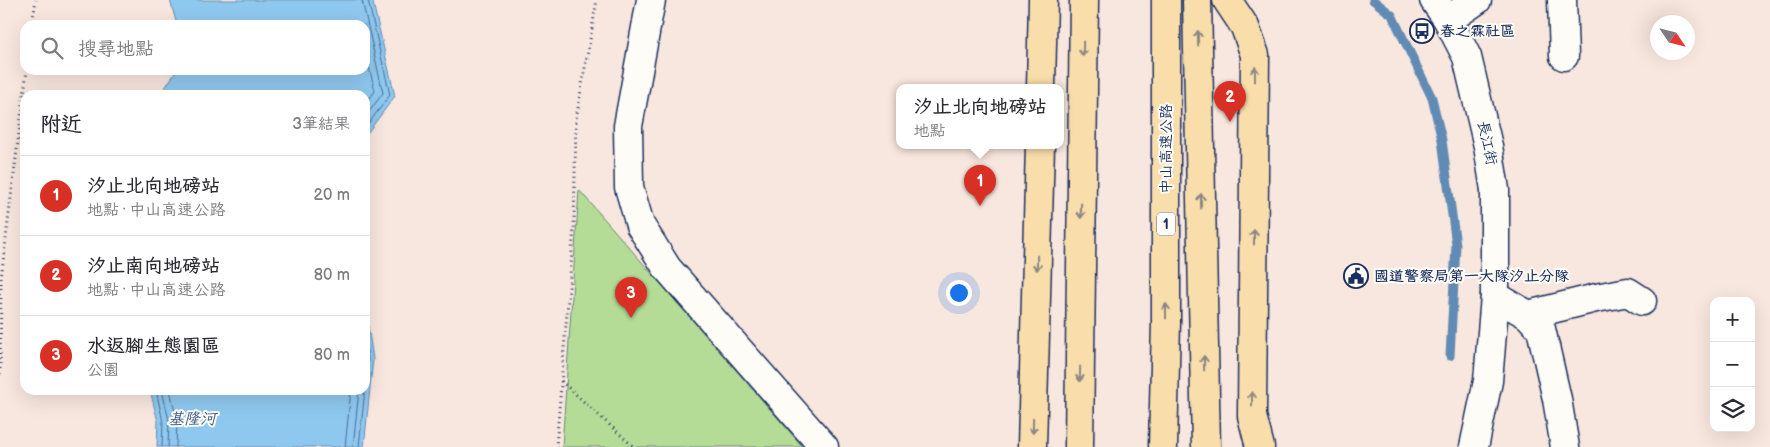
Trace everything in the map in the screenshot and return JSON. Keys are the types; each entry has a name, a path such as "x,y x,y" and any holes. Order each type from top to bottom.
{"highway":[{"path":"1041,84 1043,0"},
{"path":"1079,447 1084,0"},
{"name":"中山高速公路","path":"1162,447 1166,322 1166,0"},
{"path":"1197,0 1206,447"},
{"path":"1227,0 1245,27 1255,55 1252,416 1260,447"},
{"path":"1032,447 1040,149"}],"lane":[{"path":"651,0 628,126 628,187 640,225 666,268 824,447"},
{"path":"1441,10 1477,0"},
{"path":"1562,0 1564,56"},
{"name":"長江街","path":"1441,10 1467,58 1488,146 1495,190 1495,296 1488,381 1474,447"},
{"path":"1528,315 1628,292 1642,301"},
{"path":"1495,296 1528,315 1540,330 1558,399 1566,447"}],"path":[{"path":"33,20 36,0"},
{"path":"556,447 574,227 576,119 597,0"},
{"path":"24,90 26,75"},
{"path":"0,374 1,278 20,126"},
{"path":"560,380 634,447"}],"green space":[{"path":"579,190 803,447 562,447"}],"water":[{"path":"170,0 374,0 373,3 395,96 370,129 370,90 163,90 174,75 370,75 370,20 176,20"},
{"name":"基隆河","path":"370,339 373,359 370,388"},
{"name":"基隆河","path":"151,395 369,395 364,447 157,447 158,422"}],"waterway":[{"path":"1373,0 1392,15 1432,98 1442,140 1456,245 1450,356"}],"place":[{"name":"春之霖社區","path":"1422,31"},
{"name":"汐止南向地磅站","path":"1230,122"},
{"name":"汐止北向地磅站","path":"980,206"},
{"name":"國道警察局第一大隊汐止分隊","path":"1356,276"},
{"name":"水返腳生態園區","path":"631,318"}]}
